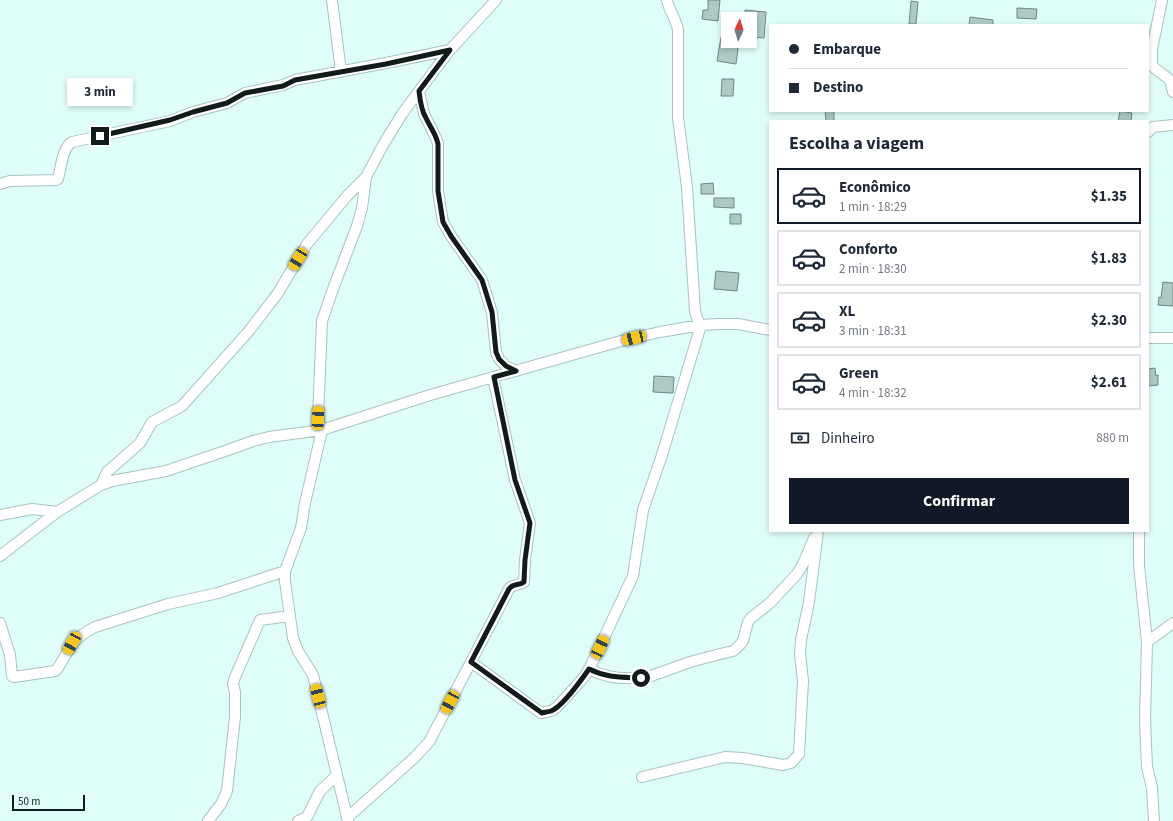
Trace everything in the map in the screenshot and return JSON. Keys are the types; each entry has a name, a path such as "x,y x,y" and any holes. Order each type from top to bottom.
{"street":[{"path":"332,0 341,72"},
{"path":"101,485 107,472 140,443 152,422 182,406 249,332 278,293 307,244 350,192 366,176 394,126 419,91 450,50 496,0"},
{"path":"667,0 668,7 675,17 677,26 678,118 686,187 695,311 701,325"},
{"path":"1162,0 1152,49 1152,66 1170,80 1173,92"},
{"path":"0,184 10,181 58,179 66,149 68,144 72,142 170,120 227,103 245,93 283,86 295,80 450,50"},
{"path":"419,91 424,114 438,144 438,191 443,222 482,280 492,312 496,352 499,359 506,366 516,371"},
{"path":"1149,131 1153,126 1173,125"},
{"path":"366,176 362,208 357,226 322,321 318,418 322,430 305,503 301,528 285,571 285,582 293,638 295,645 313,674 348,819 414,758 429,742 509,589 513,585 524,582 525,560 530,523 515,480 494,377"},
{"path":"0,556 57,512 101,485 112,481 166,471 253,441 269,437 322,430 430,395 621,341 701,325 738,324 769,330"},
{"path":"471,662 542,713 551,711 557,707 589,669 633,576 643,510 662,455 701,325"},
{"path":"1149,338 1173,338"},
{"path":"0,515 32,510 57,512"},
{"path":"589,669 600,675 641,678 733,651 743,641 748,622 751,618 770,603 797,574 803,564 817,532"},
{"path":"642,777 725,757 743,758 783,765 791,764 799,754 803,681 800,654 801,640 809,602 817,532"},
{"path":"1138,532 1139,565 1147,642 1145,720 1147,767 1152,788 1154,821"},
{"path":"0,623 4,653 10,655 12,676 14,677 55,671 72,643 84,633 95,627 168,604 218,592 285,571"},
{"path":"208,821 221,804 227,790 235,718 236,692 233,684 235,677 260,620 290,616"},
{"path":"1147,642 1173,623"},
{"path":"298,821 307,817 320,791 337,775"}],"building":[{"path":"708,0 720,0 718,21 702,19 703,10 708,10"},
{"path":"911,1 918,2 916,24 909,24"},
{"path":"1017,8 1037,9 1036,19 1017,18"},
{"path":"745,10 766,12 764,38 757,38 757,12 745,12"},
{"path":"970,17 993,20 993,24 969,24"},
{"path":"721,37 721,48 738,48 736,64 717,61"},
{"path":"722,79 734,79 733,96 721,96"},
{"path":"825,112 834,112 834,120 826,120"},
{"path":"1120,112 1132,113 1131,120 1118,120"},
{"path":"713,183 714,194 701,194 701,184"},
{"path":"714,198 734,198 734,208 714,207"},
{"path":"730,214 741,214 741,224 730,224"},
{"path":"716,271 739,273 737,291 714,289"},
{"path":"1163,282 1173,283 1173,306 1158,305 1159,297 1161,298"},
{"path":"1155,368 1156,376 1158,375 1158,385 1149,386 1149,369"},
{"path":"654,376 674,377 673,393 653,392"}],"route":[{"path":"100,136 132,128 157,124 227,103 245,93 283,86 295,80 386,64 450,50 419,91 421,105 438,144 438,191 443,222 482,280 492,312 496,339 496,352 499,359 506,366 516,371 494,377 515,480 530,523 525,560 524,582 522,584 513,585 510,587 471,662 542,713 551,711 557,707 585,676 589,669 600,675 641,678"}]}
